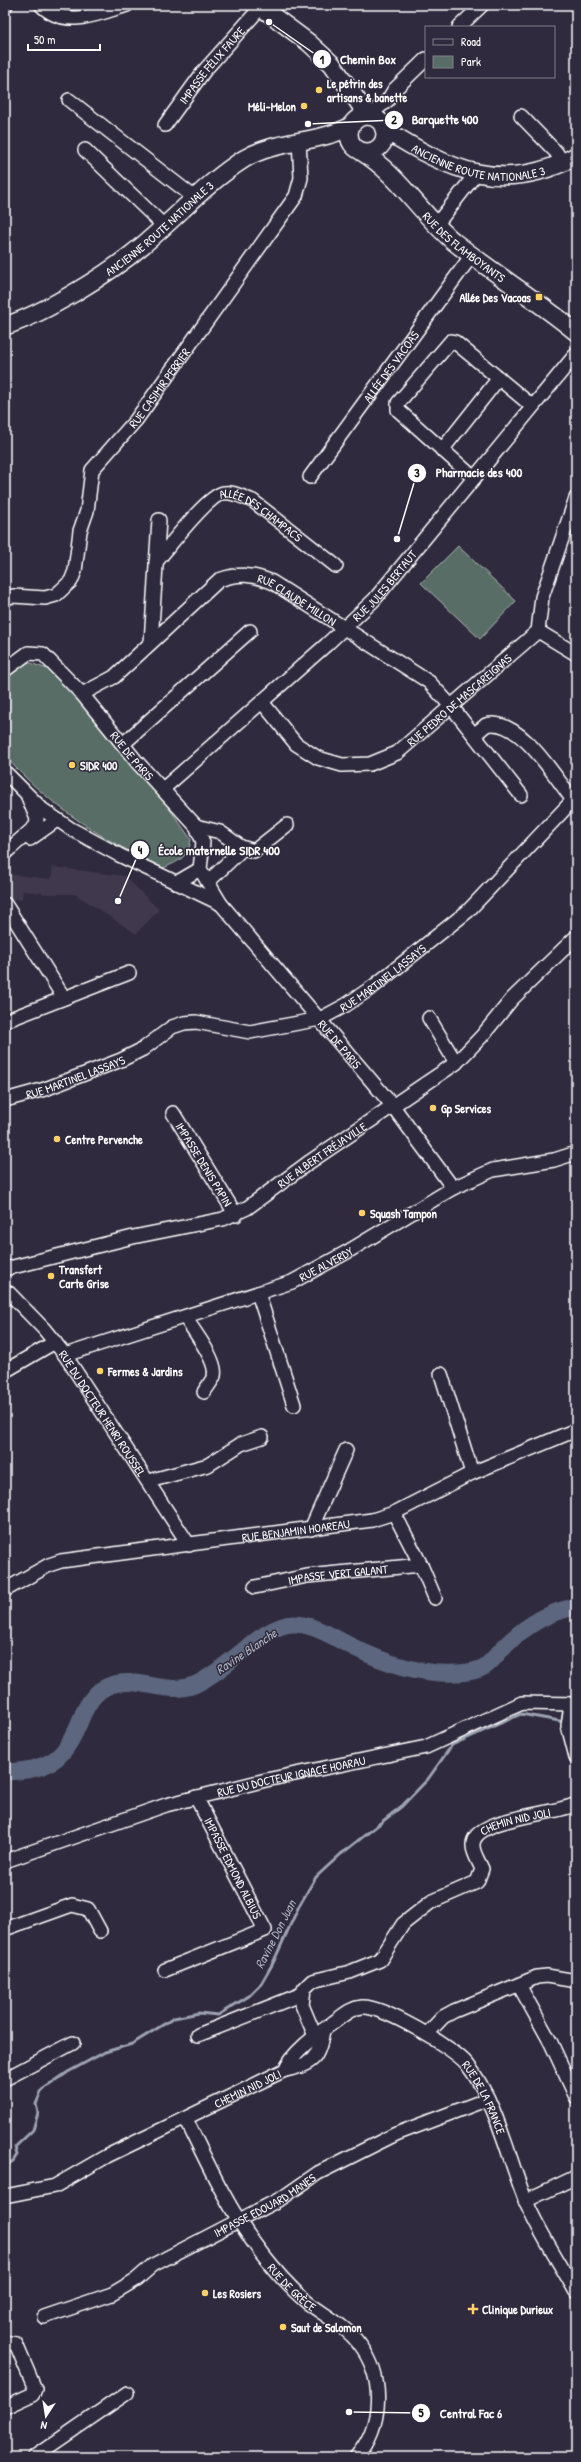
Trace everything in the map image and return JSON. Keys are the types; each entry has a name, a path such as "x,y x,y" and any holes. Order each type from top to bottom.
{"main road":[{"path":"264,7 321,53 349,86 357,122 349,135 356,148 371,152 382,141"},
{"path":"357,122 378,120 382,141 382,165"},
{"name":"ANCIENNE ROUTE NATIONALE 3","path":"316,139 357,122"},
{"name":"ANCIENNE ROUTE NATIONALE 3","path":"5,326 64,297 113,267 143,246 216,179 258,152 299,141 316,139 343,140 356,148"},
{"name":"ANCIENNE ROUTE NATIONALE 3","path":"382,141 405,142 473,174 495,177 512,176 548,169 569,160"},
{"name":"RUE DES FLAMBOYANTS","path":"356,148 382,165 436,225 472,255 576,332"}],"street":[{"path":"41,5 48,12 65,19 81,18 127,5"},
{"path":"460,26 482,5"},
{"name":"IMPASSE FÉLIX FAURE","path":"165,125 204,71 264,7"},
{"path":"357,122 388,100 394,90 425,60"},
{"path":"69,100 195,198"},
{"path":"521,116 556,152 569,160"},
{"name":"RUE CASIMIR PERRIER","path":"5,598 13,596 45,598 56,595 71,581 75,571 80,531 87,511 92,470 136,420 296,196 301,178 299,141"},
{"path":"85,150 164,226"},
{"path":"436,225 472,179 473,174"},
{"name":"ALLÉE DES VACOAS","path":"310,477 472,255"},
{"path":"474,478 398,410 398,403 451,341 532,406"},
{"name":"RUE JULES BERTAUT","path":"163,789 262,702 374,600 576,354"},
{"path":"442,450 498,378"},
{"name":"ALLÉE DES CHAMPACS","path":"156,562 209,501 223,493 238,495 252,502 336,566"},
{"path":"576,498 570,535 542,597 538,631 576,654"},
{"path":"151,642 159,520"},
{"name":"RUE CLAUDE MILLON","path":"82,694 114,677 203,592 219,580 236,574 254,575 272,582 429,682 451,706 521,795"},
{"path":"122,744 250,631"},
{"name":"RUE PEDRO DE MASCAREIGNAS","path":"262,702 296,744 318,758 342,765 370,764 397,753 538,631"},
{"name":"RUE DE PARIS","path":"5,670 28,653 43,654 82,694 122,744 196,826 203,842 200,869 221,904 392,1105 453,1188"},
{"path":"474,735 486,725 492,723 504,725 528,742 574,799"},
{"name":"RUE DE PARIS","path":"5,772 26,794 57,820 119,855 221,904"},
{"path":"5,853 36,826 37,819 26,794"},
{"name":"RUE MARTINEL LASSAYS","path":"5,1100 45,1089 121,1060 143,1049 172,1027 184,1023 196,1022 250,1032 320,1019 374,986 468,911 574,799"},
{"path":"5,858 57,820"},
{"path":"196,826 220,832 241,847 254,851 287,825"},
{"path":"208,882 240,851 241,847"},
{"path":"176,883 200,869"},
{"path":"5,904 64,998"},
{"name":"RUE ALBERT FRÉJAVILLE","path":"7,1270 133,1237 236,1215 392,1105 456,1063 482,1036 512,999 576,938"},
{"path":"5,1021 129,973"},
{"path":"429,1018 456,1063"},
{"name":"IMPASSE DENIS PAPIN","path":"173,1112 236,1215"},
{"name":"RUE ALVERDY","path":"65,1355 292,1282 347,1252 453,1188 493,1170 554,1160 576,1153"},
{"path":"6,1290 7,1270"},
{"name":"RUE DU DOCTEUR HENRI ROUSSEL","path":"6,1290 55,1342 65,1355 149,1481 189,1545"},
{"path":"258,1293 294,1405"},
{"path":"185,1317 211,1359 214,1368 214,1376 204,1392"},
{"path":"5,1371 55,1342"},
{"path":"440,1374 472,1473"},
{"name":"RUE BENJAMIN HOAREAU","path":"5,1590 48,1565 61,1561 372,1520 394,1513 472,1473 576,1430"},
{"path":"149,1481 208,1465 220,1459 241,1444 262,1438"},
{"path":"311,1529 346,1450"},
{"path":"394,1513 421,1565 435,1598"},
{"name":"IMPASSE VERT GALANT","path":"255,1587 307,1576 421,1565"},
{"name":"RUE DU DOCTEUR IGNACE HOARAU","path":"5,1861 166,1805 266,1780 426,1747 499,1712 530,1702 572,1712"},
{"path":"572,1712 576,1757"},
{"name":"IMPASSE EDMOND ALBIUS","path":"165,1970 265,1930 196,1797"},
{"name":"CHEMIN NID JOLI","path":"302,1994 312,1981 350,1972 380,1960 403,1924 430,1902 478,1882 482,1869 473,1847 474,1840 481,1830 519,1818 568,1809 576,1804"},
{"path":"5,1929 72,1905 88,1909 100,1931"},
{"path":"427,2034 443,2017 454,2011 542,1976 576,1981"},
{"path":"519,1985 551,2043 576,2097"},
{"path":"198,2035 302,1994 302,2005 319,2033"},
{"name":"RUE DE LA FRANCE","path":"319,2033 351,2009 363,2007 375,2008 427,2034 466,2063 488,2099 525,2201 576,2292"},
{"name":"CHEMIN NID JOLI","path":"5,2196 55,2186 107,2156 186,2120 285,2070 288,2060 319,2033"},
{"path":"5,2079 73,2043"},
{"name":"IMPASSE EDOUARD MANES","path":"44,2317 112,2294 137,2279 153,2265 282,2198 318,2173 396,2134 488,2099"},
{"name":"RUE DE GRÈCE","path":"186,2120 240,2219 261,2253 277,2272 308,2302 341,2326 360,2344 371,2363 377,2379 378,2406 362,2454"},
{"path":"525,2201 576,2177"},
{"path":"5,2342 16,2344 35,2389 33,2394 5,2407"},
{"path":"34,2457 127,2393"}],"shaded area":[{"path":"53,867 125,876 159,910 136,934 75,894 49,894 23,891 22,900 6,898 9,874 51,879"}],"green space":[{"path":"458,546 516,601 480,639 421,583"},
{"name":"SIDR 400","path":"28,662 50,670 70,688 85,709 166,804 191,839 188,850 182,858 163,868 98,834 58,806 22,774 5,756 5,678"}],"waterway":[{"name":"Ravine Blanche","path":"5,1772 22,1771 35,1768 56,1759 70,1741 90,1702 102,1689 117,1683 128,1682 172,1688 183,1688 194,1685 206,1679 257,1640 282,1626 293,1624 315,1628 362,1652 406,1668 437,1673 453,1673 481,1669 489,1664 504,1647 520,1633 537,1621 556,1612 576,1607"},
{"name":"Ravine Don Juan","path":"5,2166 13,2161 17,2155 15,2147 33,2130 38,2113 36,2104 42,2090 68,2072 105,2052 132,2044 174,2018 199,2013 218,2015 249,1996 261,1984 273,1963 299,1906 316,1877 341,1854 402,1806 428,1779 452,1745 521,1714 565,1722"}],"place":[{"name":"Chemin Box","path":"269,22"},
{"name":"Le pétrin des artisans & banette","path":"319,90"},
{"name":"Méli-Melon","path":"304,106"},
{"name":"Barquette 400","path":"308,124"},
{"name":"Allée Des Vacoas","path":"539,297"},
{"name":"Pharmacie des 400","path":"397,539"},
{"name":"SIDR 400","path":"72,765"},
{"name":"École maternelle SIDR 400","path":"118,901"},
{"name":"Gp Services","path":"433,1108"},
{"name":"Centre Pervenche","path":"57,1139"},
{"name":"Squash Tampon","path":"362,1213"},
{"name":"Transfert Carte Grise","path":"51,1276"},
{"name":"Fermes & Jardins","path":"100,1371"},
{"name":"Les Rosiers","path":"205,2293"},
{"name":"Clinique Durieux","path":"473,2309"},
{"name":"Saut de Salomon","path":"283,2327"},
{"name":"Central Fac 6","path":"349,2412"}]}
